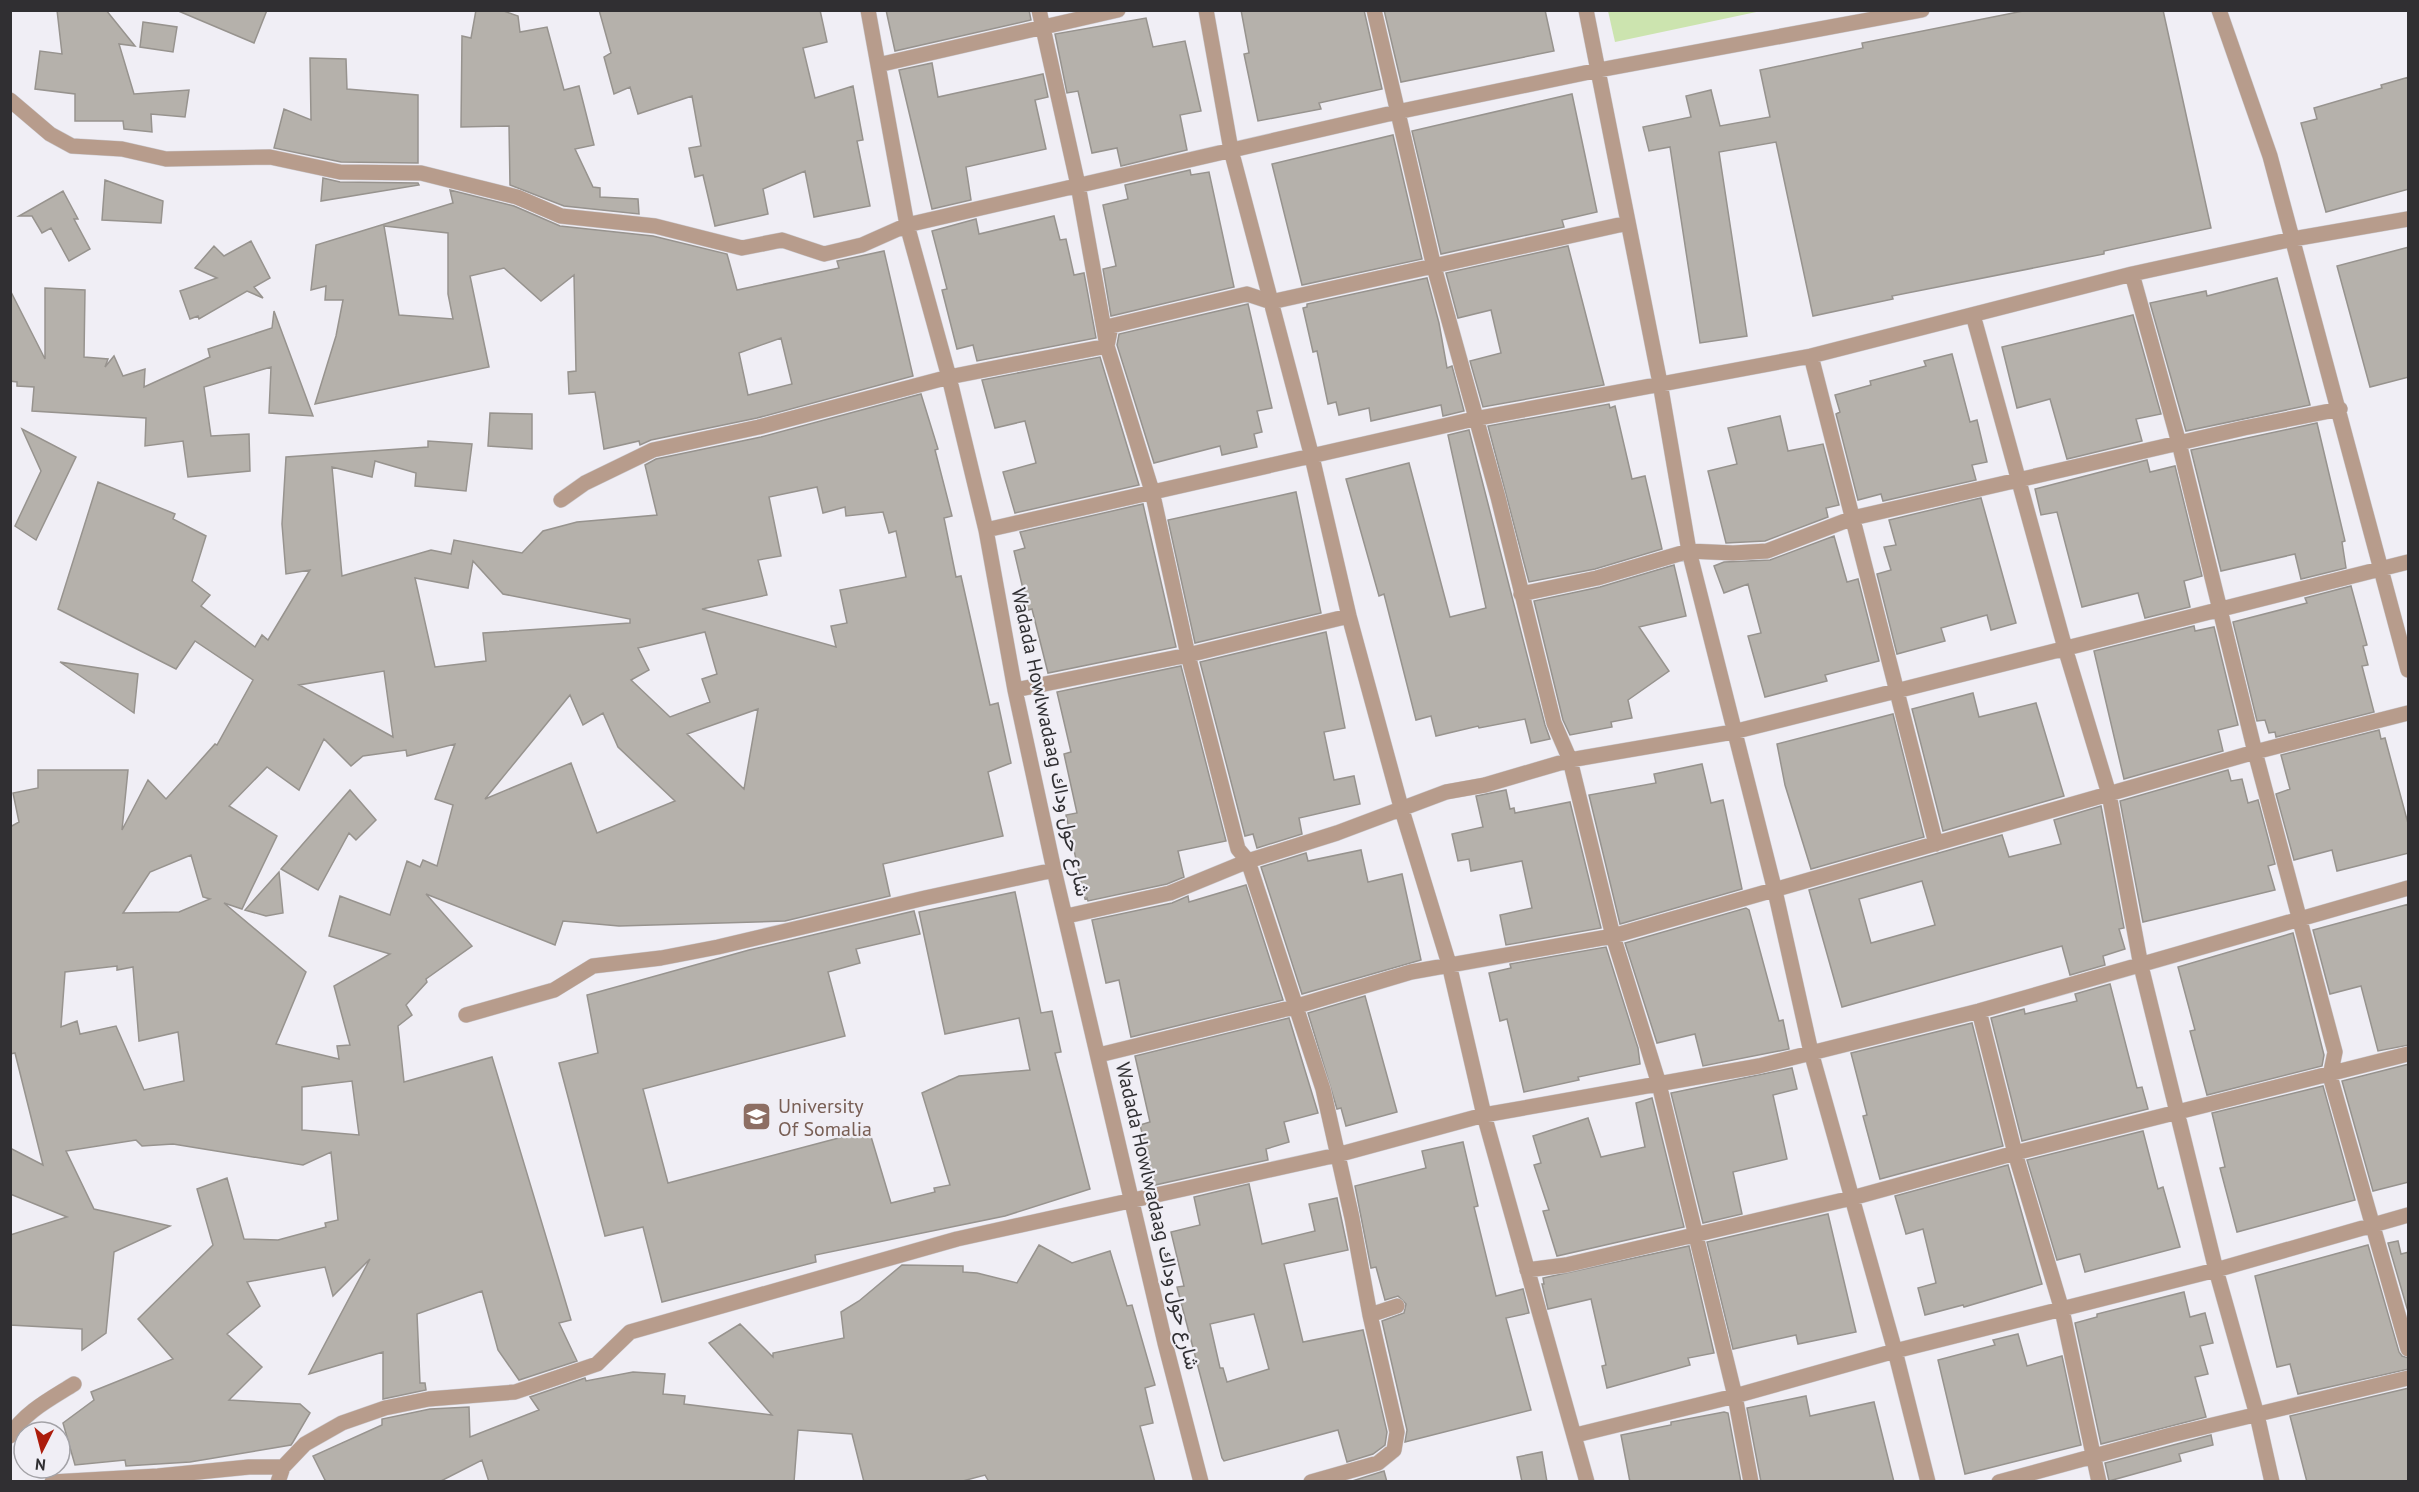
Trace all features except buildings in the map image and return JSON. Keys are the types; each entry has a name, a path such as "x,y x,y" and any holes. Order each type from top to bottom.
{"street":[{"name":"Wadada Howlwadaag شارع حول وداك","path":"868,10 907,225 949,376 986,530 1015,690 1054,870 1067,916 1165,1343 1201,1482"},
{"path":"1040,10 1078,185 1107,346 1152,491 1188,655 1238,849 1248,861 1272,929 1294,1007 1323,1089 1397,1432 1394,1450 1378,1463 1311,1482"},
{"path":"878,65 1118,10"},
{"path":"1206,10 1231,150 1312,457 1349,616 1401,807 1449,964 1484,1115 1576,1436 1587,1482"},
{"path":"1374,10 1434,267 1474,418 1498,497 1554,723 1570,760 1613,936 1659,1084 1735,1396 1751,1482"},
{"path":"1586,10 1660,383 1689,551 1774,891 1811,1052 1895,1351 1928,1482"},
{"path":"10,100 50,134 72,146 122,149 166,159 270,158 340,172 421,173 517,197 561,216 655,226 742,248 782,240 824,254 862,245 907,225 1397,112 1599,70 1922,10"},
{"path":"2219,10 2270,156 2409,670"},
{"path":"986,530 1474,418 1811,356 2132,274 2293,239 2409,219"},
{"path":"1107,346 1111,326 1247,294 1271,302 1628,223"},
{"path":"2132,274 2179,443 2255,752 2335,1052 2330,1076 2409,1349"},
{"path":"1973,315 2065,648 2109,794 2141,966 2216,1270 2257,1415 2272,1482"},
{"path":"561,500 585,483 653,450 759,427 949,376 1107,346"},
{"path":"1811,356 1936,844"},
{"path":"1521,594 1597,578 1689,551 1733,553 1767,550 1853,518 2018,479 2340,409"},
{"path":"1067,916 1170,893 1248,861 1337,833 1401,807 1446,792 1485,785 1570,760 1733,732 2409,562"},
{"path":"1015,690 1188,655 1349,616"},
{"path":"1099,1055 1294,1007 1411,972 1613,936 2255,752 2409,713"},
{"path":"466,1015 554,990 593,966 661,958 718,947 925,897 1054,870"},
{"path":"52,1482 249,1467 280,1474 305,1444 342,1423 385,1408 429,1399 515,1392 597,1364 630,1332 957,1239 1337,1155 1484,1115 1759,1066 1979,1011 2409,888"},
{"path":"1979,1011 2015,1154 2062,1310 2099,1482"},
{"path":"1527,1270 1566,1265 1852,1198 2015,1154 2330,1076 2409,1054"},
{"path":"1576,1436 1735,1396 1895,1351 2216,1270 2409,1215"},
{"path":"1370,1315 1397,1306"},
{"path":"1999,1482 2409,1378"},
{"path":"10,1436 16,1425 41,1404 74,1384"}],"green space":[{"path":"1608,10 1761,11 1615,42"}],"place":[{"name":"University Of Somalia","path":"757,1117"}]}
